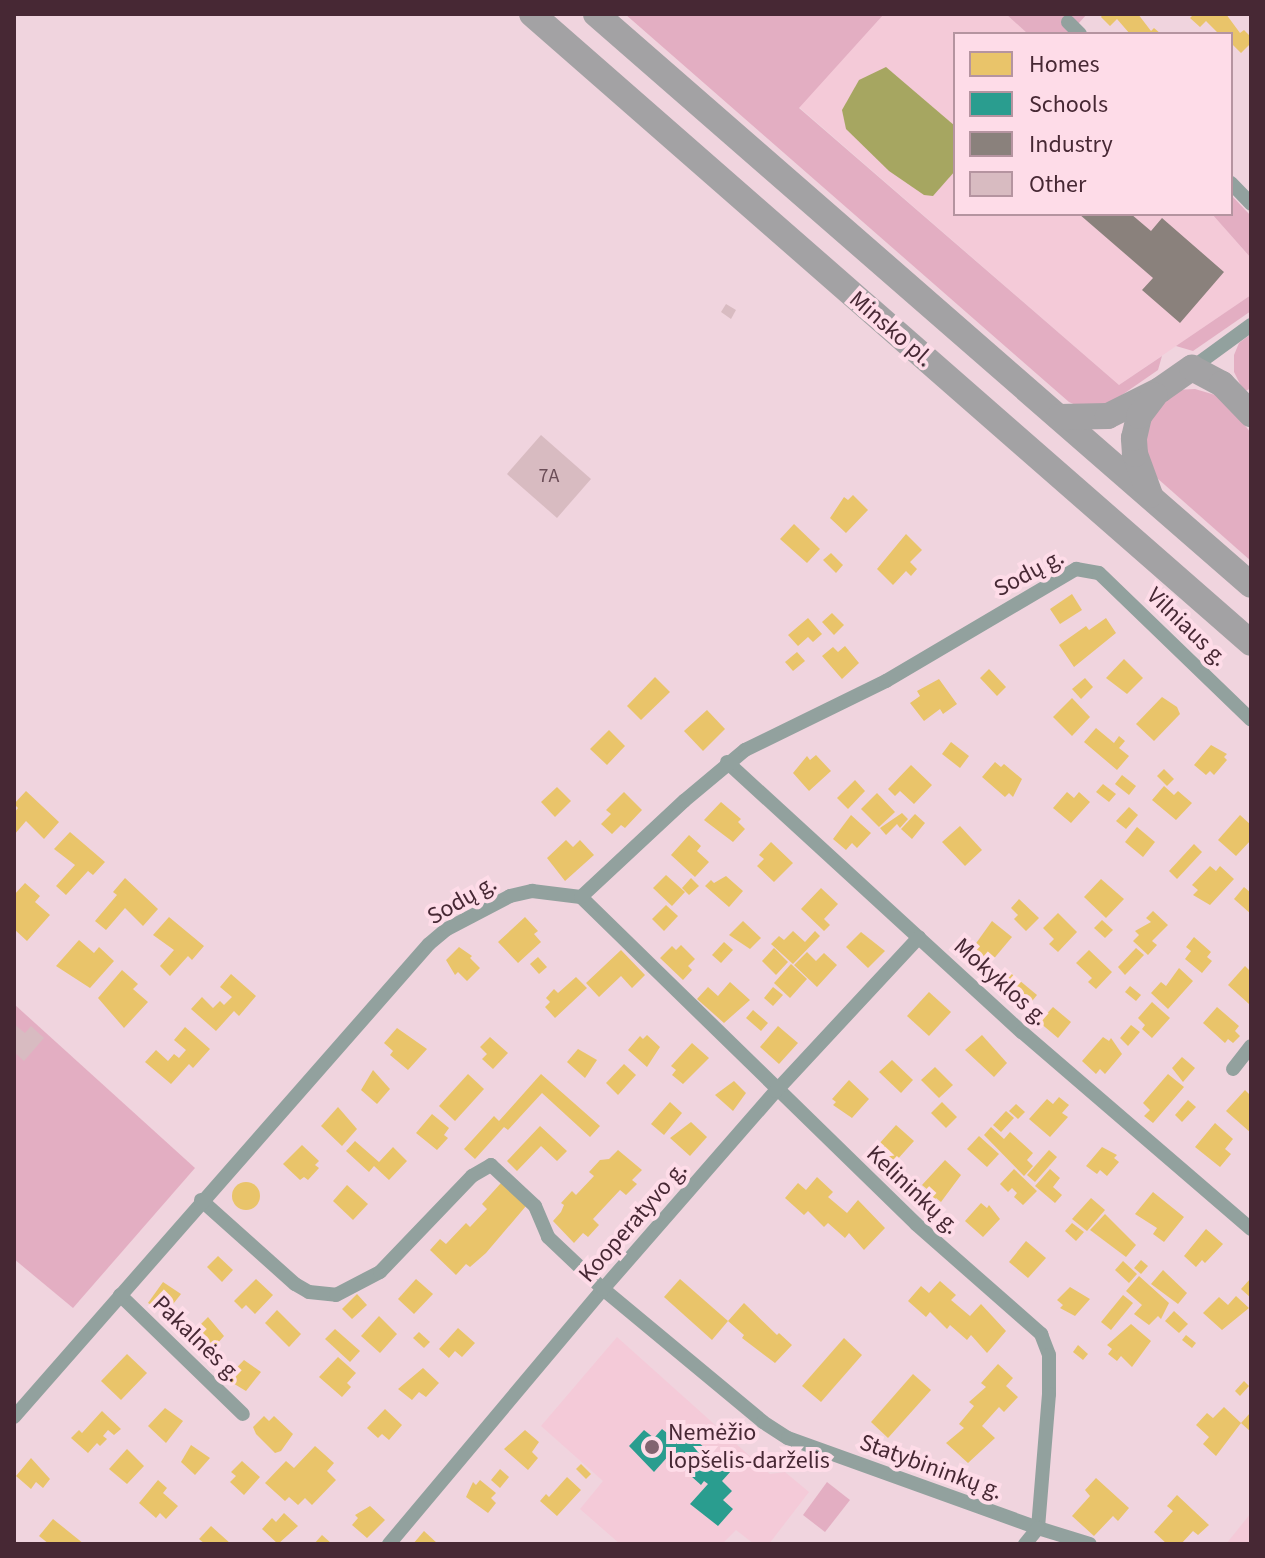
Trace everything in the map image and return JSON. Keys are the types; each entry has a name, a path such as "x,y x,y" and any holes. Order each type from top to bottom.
{"highway":[{"name":"Minsko pl.","path":"532,14 1251,643"},
{"name":"Minsko pl.","path":"596,14 1251,585"},
{"path":"1059,417 1108,416 1160,390 1192,368 1222,384 1251,414"},
{"path":"1151,497 1135,454 1134,438 1139,416 1160,390"}],"street":[{"path":"1068,22 1078,32"},
{"path":"1233,185 1251,204"},
{"path":"1192,368 1251,325"},
{"name":"Vilniaus g.","path":"1089,569 1099,573 1251,720"},
{"name":"Sodų g.","path":"14,1417 201,1200 429,944 447,929 521,893 553,892 581,897 727,762 886,681 1069,573 1089,569"},
{"name":"Mokyklos g.","path":"727,762 1022,1032 1251,1229"},
{"name":"Kelininkų g.","path":"581,897 776,1091 916,1224 1041,1334 1047,1344 1049,1394 1038,1528"},
{"name":"Kooperatyvo g.","path":"389,1544 603,1289 776,1091 919,937"},
{"path":"1233,1069 1251,1046"},
{"name":"Statybininkų g.","path":"201,1200 295,1284 309,1292 336,1295 380,1272 472,1176 491,1165 535,1206 548,1237 603,1289 788,1438 1038,1528"},
{"name":"Pakalnės g.","path":"120,1295 243,1414"},
{"path":"1025,1544 1038,1528 1090,1544"}],"shaded area":[{"path":"625,14 884,14 799,108 1119,385 1162,356 1158,370 1103,408 1080,407 1069,402"},
{"path":"884,14 1006,14 1026,32 953,32 953,216 1214,216 1251,258 1251,295 1119,385 799,107"},
{"path":"1006,14 1087,14 1071,32 1026,32"},
{"path":"886,67 953,124 953,173 933,196 924,195 889,171 846,129 842,110 859,80"},
{"path":"1233,197 1251,216 1251,258 1214,216 1233,216"},
{"path":"1251,295 1251,311 1193,351 1176,346"},
{"path":"1251,334 1251,388 1244,392 1234,372 1234,355 1239,343"},
{"path":"1195,389 1222,397 1251,433 1251,561 1157,478 1147,463 1143,428 1175,390"},
{"path":"14,1004 195,1168 73,1308 14,1259"},
{"name":"Nemėžio lopšelis-darželis","path":"617,1337 770,1474 785,1472 809,1492 769,1544 754,1544 736,1530 722,1544 620,1544 580,1509 603,1481 541,1426"},
{"path":"827,1482 850,1500 825,1532 803,1515"},
{"path":"1251,1513 1251,1544 1226,1544"}],"building: Homes":[{"path":"1103,14 1138,14 1151,31 1154,28 1159,32 1128,32 1117,19 1110,26 1101,17"},
{"path":"1194,14 1226,14 1240,33 1244,30 1251,37 1251,43 1241,53 1233,45 1233,32 1217,32 1206,21 1200,27 1190,18"},
{"path":"853,495 868,510 846,533 830,518 844,497 848,500"},
{"path":"794,524 820,549 807,563 780,539"},
{"path":"906,534 922,550 910,562 917,569 911,576 906,571 893,585 877,569"},
{"path":"831,553 843,565 836,573 823,560"},
{"path":"1072,594 1082,610 1060,624 1050,609"},
{"path":"832,613 844,625 834,635 822,622"},
{"path":"808,618 822,634 813,642 808,637 798,646 788,635"},
{"path":"1106,618 1116,633 1074,667 1059,645 1086,626 1089,630"},
{"path":"845,646 859,663 842,679 822,656 833,647 838,652"},
{"path":"797,652 805,661 793,671 785,662"},
{"path":"1124,659 1143,678 1127,694 1106,678"},
{"path":"989,669 1006,687 997,696 980,678"},
{"path":"655,677 670,692 641,720 627,706"},
{"path":"1085,678 1093,687 1081,699 1072,689"},
{"path":"939,679 957,704 943,714 940,709 924,721 910,703 920,696 917,691"},
{"path":"1162,697 1177,707 1180,714 1154,741 1136,724"},
{"path":"1072,698 1090,717 1072,736 1053,717"},
{"path":"707,710 725,729 703,751 684,731"},
{"path":"1096,728 1114,743 1119,736 1125,741 1119,748 1129,756 1117,770 1084,742"},
{"path":"609,730 625,746 607,765 590,749"},
{"path":"951,742 969,756 960,768 942,754"},
{"path":"1211,745 1227,754 1224,757 1227,760 1214,775 1210,771 1206,775 1194,765"},
{"path":"816,755 831,771 809,791 793,773 807,756 810,760"},
{"path":"995,762 1001,767 1004,764 1022,779 1013,797 1009,793 1005,797 982,777"},
{"path":"911,765 932,785 914,804 900,791 895,796 888,789"},
{"path":"1164,769 1174,779 1167,786 1157,776"},
{"path":"1122,775 1136,786 1129,795 1115,784"},
{"path":"855,780 865,791 848,809 837,798"},
{"path":"1103,784 1116,794 1109,802 1096,792"},
{"path":"1164,786 1174,795 1178,791 1192,803 1176,820 1152,800"},
{"path":"557,787 571,801 555,817 541,802"},
{"path":"26,791 59,822 44,839 26,821 14,835 14,813 18,808 14,804"},
{"path":"624,792 642,810 625,828 621,825 612,834 601,824 611,814 606,810"},
{"path":"1067,792 1074,798 1079,792 1090,802 1071,823 1053,808"},
{"path":"877,793 895,812 879,827 861,809"},
{"path":"721,802 741,819 738,822 745,829 733,842 704,820"},
{"path":"1129,807 1138,815 1126,829 1116,821"},
{"path":"902,813 908,819 900,828 897,824 886,835 880,828"},
{"path":"915,814 925,823 912,839 901,829"},
{"path":"851,815 871,833 857,848 852,843 846,850 833,839"},
{"path":"1240,815 1251,825 1251,840 1236,856 1218,840"},
{"path":"960,826 982,850 965,866 942,842"},
{"path":"1137,827 1155,842 1143,857 1125,842"},
{"path":"70,832 105,862 93,875 88,871 66,895 56,886 75,865 54,849"},
{"path":"689,835 701,846 697,851 709,862 695,877 671,855"},
{"path":"566,840 573,847 580,840 594,855 565,881 547,858"},
{"path":"771,842 793,863 774,882 757,866 764,859 759,855"},
{"path":"1194,844 1202,852 1177,879 1169,871"},
{"path":"1210,866 1216,871 1220,866 1234,879 1210,905 1193,895 1198,890 1192,885"},
{"path":"666,875 685,892 672,906 653,888"},
{"path":"726,876 743,891 729,907 705,886 711,880 714,883"},
{"path":"125,878 158,909 143,926 125,908 106,930 95,921 117,895 113,892"},
{"path":"691,878 699,886 689,895 682,888"},
{"path":"1101,879 1124,899 1106,918 1084,897"},
{"path":"25,883 40,896 35,902 50,915 27,941 14,929 14,895"},
{"path":"1244,887 1251,893 1251,914 1234,899"},
{"path":"821,888 838,904 824,919 830,925 824,931 801,909"},
{"path":"1019,899 1039,918 1026,931 1014,919 1018,915 1011,908"},
{"path":"666,905 678,916 664,931 652,919"},
{"path":"1153,911 1168,925 1152,941 1157,945 1148,955 1133,941 1139,935 1135,931 1151,922 1146,918"},
{"path":"1058,913 1077,932 1058,952 1049,944 1054,939 1043,928"},
{"path":"169,917 204,946 192,960 188,956 170,976 160,966 174,950 153,935"},
{"path":"525,917 538,931 534,934 541,942 518,963 498,942"},
{"path":"1102,920 1113,930 1105,938 1094,928"},
{"path":"743,921 761,938 750,949 729,935"},
{"path":"992,921 1012,937 986,968 969,953"},
{"path":"793,931 805,942 815,931 820,936 793,964 771,944 779,936 784,940"},
{"path":"861,932 885,951 868,968 846,947"},
{"path":"1194,937 1211,952 1207,957 1212,961 1202,973 1185,959 1191,951 1186,947"},
{"path":"79,940 94,953 99,947 114,961 90,988 56,966"},
{"path":"724,942 733,950 721,963 712,955"},
{"path":"681,945 695,959 688,966 692,970 683,980 660,958 672,946 676,950"},
{"path":"459,947 472,956 470,958 480,968 467,981 458,972 455,975 446,960"},
{"path":"774,948 788,962 776,975 762,961"},
{"path":"1136,948 1144,955 1125,975 1118,967"},
{"path":"621,950 645,975 632,988 621,976 599,997 586,983"},
{"path":"1089,950 1112,972 1096,989 1088,982 1092,978 1076,963"},
{"path":"807,952 816,961 824,953 837,965 817,987 794,965"},
{"path":"538,957 547,967 539,974 530,964"},
{"path":"791,964 807,979 790,998 774,983"},
{"path":"1245,966 1251,972 1249,1004 1228,985"},
{"path":"1179,968 1193,981 1168,1009 1151,993 1161,982 1166,986"},
{"path":"122,970 138,984 133,989 148,1002 124,1028 98,998"},
{"path":"1008,971 1037,995 1024,1011 995,987"},
{"path":"231,974 256,996 239,1016 234,1011 216,1031 191,1009 202,997 213,1008 220,1001 224,1005 232,997 220,987"},
{"path":"576,977 587,988 555,1018 545,1007 550,1002 546,998 554,989 558,993"},
{"path":"730,982 750,1000 724,1023 697,999 708,987 718,996"},
{"path":"1130,986 1141,995 1136,1001 1125,992"},
{"path":"773,987 783,995 773,1006 764,998"},
{"path":"929,992 951,1012 929,1036 907,1016"},
{"path":"1152,1002 1170,1018 1152,1038 1142,1029 1145,1025 1138,1018"},
{"path":"1053,1007 1071,1022 1058,1038 1039,1022"},
{"path":"1217,1007 1239,1026 1235,1031 1240,1036 1233,1043 1228,1039 1225,1043 1203,1023"},
{"path":"753,1010 768,1023 761,1031 746,1018"},
{"path":"1131,1025 1140,1032 1128,1046 1120,1038"},
{"path":"778,1026 798,1043 779,1064 760,1047"},
{"path":"185,1027 210,1049 193,1068 189,1064 171,1084 145,1062 156,1050 168,1061 174,1054 179,1058 186,1050 174,1040"},
{"path":"397,1028 427,1049 408,1070 390,1055 393,1051 384,1043"},
{"path":"647,1035 660,1047 647,1067 628,1050 640,1036 643,1039"},
{"path":"982,1035 1007,1063 994,1077 965,1050"},
{"path":"490,1037 508,1053 493,1069 482,1059 487,1054 480,1047"},
{"path":"1103,1037 1109,1041 1111,1038 1122,1054 1105,1074 1100,1069 1096,1074 1082,1061"},
{"path":"692,1043 709,1058 683,1084 672,1075 676,1070 671,1066"},
{"path":"578,1049 597,1060 585,1078 567,1062"},
{"path":"1182,1057 1195,1068 1183,1082 1172,1068"},
{"path":"892,1060 913,1080 901,1093 879,1072"},
{"path":"624,1064 636,1075 618,1095 606,1083"},
{"path":"935,1067 953,1085 939,1098 921,1080"},
{"path":"373,1070 390,1089 377,1104 361,1090"},
{"path":"468,1074 484,1089 455,1121 439,1106"},
{"path":"541,1074 600,1126 590,1137 542,1093 508,1130 504,1127 475,1159 464,1149 494,1116 499,1121"},
{"path":"1168,1074 1184,1087 1153,1123 1144,1116 1150,1110 1143,1103"},
{"path":"849,1080 869,1099 852,1118 833,1105 836,1102 832,1099"},
{"path":"734,1081 746,1093 733,1111 715,1095"},
{"path":"1245,1090 1251,1096 1251,1133 1226,1111"},
{"path":"1059,1097 1069,1105 1062,1113 1068,1117 1050,1137 1029,1119 1047,1099 1053,1104"},
{"path":"1188,1100 1196,1107 1182,1122 1175,1115"},
{"path":"670,1102 682,1113 664,1135 651,1124"},
{"path":"942,1102 957,1117 946,1128 931,1113"},
{"path":"1016,1104 1025,1112 1018,1119 1009,1111"},
{"path":"338,1107 357,1129 342,1146 321,1126"},
{"path":"1006,1111 1014,1118 1001,1132 993,1125"},
{"path":"432,1114 449,1128 444,1135 448,1138 437,1150 416,1133"},
{"path":"691,1122 707,1137 690,1156 670,1138"},
{"path":"1215,1123 1233,1139 1225,1149 1231,1154 1220,1167 1195,1147"},
{"path":"896,1125 914,1141 896,1161 891,1158 887,1162 879,1155 883,1150 878,1145"},
{"path":"540,1126 567,1151 557,1161 541,1146 517,1171 507,1161"},
{"path":"991,1127 1004,1139 1010,1132 1033,1153 1027,1160 1033,1166 1024,1176 984,1135"},
{"path":"979,1136 999,1154 987,1167 967,1149"},
{"path":"355,1141 379,1162 393,1147 407,1161 389,1180 374,1166 369,1172 346,1151"},
{"path":"302,1145 319,1161 315,1165 319,1168 308,1180 304,1177 300,1180 283,1164"},
{"path":"1102,1147 1117,1155 1114,1158 1119,1162 1107,1176 1100,1170 1097,1174 1086,1166"},
{"path":"618,1150 642,1170 632,1180 637,1184 626,1195 620,1190 593,1219 599,1225 588,1237 583,1233 574,1243 553,1221 561,1212 564,1205 561,1203 572,1191 576,1195 594,1176 589,1172 600,1160 609,1159"},
{"path":"1049,1150 1057,1157 1035,1182 1027,1175"},
{"path":"945,1160 961,1175 941,1202 936,1198 932,1202 924,1194 928,1190 922,1185"},
{"path":"1014,1169 1037,1191 1023,1205 1014,1197 1017,1193 1012,1188 1008,1192 1000,1184"},
{"path":"1050,1169 1060,1178 1053,1187 1062,1195 1055,1203 1035,1186"},
{"path":"817,1177 833,1192 828,1197 847,1213 858,1200 885,1228 864,1250 849,1233 845,1238 828,1223 824,1227 808,1211 804,1215 785,1198 798,1183 806,1190"},
{"path":"246,1182 256,1186 260,1196 256,1206 246,1210 236,1206 232,1196 236,1186"},
{"path":"501,1183 526,1206 486,1253 470,1267 466,1264 456,1275 430,1250 440,1239 446,1244 466,1223 470,1227 487,1209 482,1204"},
{"path":"347,1185 368,1204 353,1220 333,1201"},
{"path":"1153,1192 1184,1217 1164,1242 1153,1234 1157,1228 1135,1214"},
{"path":"1091,1198 1105,1210 1087,1231 1072,1219"},
{"path":"981,1203 987,1208 989,1205 1000,1219 983,1237 965,1221"},
{"path":"1105,1214 1136,1245 1126,1257 1090,1230"},
{"path":"1072,1223 1084,1232 1076,1241 1065,1231"},
{"path":"1206,1229 1223,1244 1205,1263 1202,1260 1196,1267 1184,1256"},
{"path":"1026,1241 1046,1258 1028,1278 1009,1262"},
{"path":"218,1256 233,1270 222,1282 207,1267"},
{"path":"1141,1260 1148,1266 1141,1274 1134,1268"},
{"path":"1123,1261 1137,1274 1129,1283 1115,1270"},
{"path":"1163,1270 1187,1293 1178,1304 1151,1284"},
{"path":"1139,1276 1169,1303 1161,1319 1158,1316 1149,1325 1134,1314 1142,1305 1126,1291"},
{"path":"1251,1278 1251,1298 1241,1289"},
{"path":"256,1279 273,1295 255,1314 246,1305 242,1309 234,1301"},
{"path":"416,1279 433,1294 414,1314 398,1299"},
{"path":"680,1279 728,1321 712,1340 664,1297"},
{"path":"940,1281 956,1295 951,1300 970,1316 981,1304 1006,1331 987,1353 971,1335 967,1340 950,1325 947,1329 930,1312 926,1317 908,1301 921,1286 929,1293"},
{"path":"163,1282 181,1294 166,1313 148,1303"},
{"path":"1070,1287 1090,1299 1075,1316 1060,1308 1063,1305 1057,1300"},
{"path":"357,1294 367,1305 352,1319 342,1309"},
{"path":"1123,1295 1133,1303 1111,1330 1101,1322"},
{"path":"1236,1296 1249,1308 1222,1330 1203,1313 1219,1297 1228,1305"},
{"path":"744,1303 792,1345 775,1363 742,1338 744,1335 728,1321"},
{"path":"277,1310 301,1334 289,1347 265,1323"},
{"path":"1174,1311 1188,1324 1179,1333 1165,1321"},
{"path":"379,1316 397,1334 380,1353 361,1336"},
{"path":"208,1317 224,1336 208,1354 200,1347 197,1351 189,1343 193,1340 189,1336"},
{"path":"1131,1324 1151,1341 1132,1367 1121,1356 1117,1361 1108,1354 1112,1349 1107,1345"},
{"path":"458,1328 475,1343 462,1357 455,1351 449,1358 439,1349"},
{"path":"335,1329 360,1351 350,1362 325,1339"},
{"path":"419,1332 430,1342 424,1348 413,1338"},
{"path":"1186,1335 1196,1343 1192,1348 1182,1340"},
{"path":"844,1338 862,1355 821,1402 802,1386"},
{"path":"1078,1345 1088,1354 1083,1360 1073,1352"},
{"path":"127,1354 147,1373 121,1400 101,1381"},
{"path":"338,1357 356,1373 347,1383 351,1387 342,1397 319,1377"},
{"path":"244,1360 261,1372 246,1391 226,1379"},
{"path":"998,1364 1013,1378 1006,1386 1018,1397 1004,1412 999,1407 982,1426 995,1438 968,1463 946,1443 964,1428 959,1424 974,1406 969,1402 986,1387 981,1383"},
{"path":"423,1368 439,1383 426,1397 419,1392 412,1400 398,1389"},
{"path":"913,1374 931,1390 888,1438 871,1422"},
{"path":"1244,1381 1249,1386 1240,1396 1235,1391"},
{"path":"1224,1407 1241,1423 1216,1456 1203,1444 1209,1437 1196,1425 1207,1413 1213,1418"},
{"path":"165,1408 183,1421 166,1443 148,1426"},
{"path":"385,1409 402,1425 389,1440 382,1434 378,1438 367,1428"},
{"path":"102,1411 121,1429 114,1435 108,1430 103,1436 107,1439 100,1446 97,1443 88,1453 71,1438 79,1430 82,1433"},
{"path":"1251,1412 1251,1432 1241,1423"},
{"path":"264,1416 269,1421 274,1416 293,1434 281,1451 275,1453 256,1434 253,1427"},
{"path":"525,1430 539,1442 532,1452 538,1458 528,1470 504,1449"},
{"path":"191,1445 210,1458 195,1475 181,1462"},
{"path":"315,1446 334,1463 327,1471 336,1480 312,1505 305,1498 298,1505 289,1497 285,1501 265,1483 286,1461 294,1468"},
{"path":"127,1449 144,1466 127,1484 109,1469"},
{"path":"31,1458 50,1479 43,1488 36,1482 31,1489 16,1476"},
{"path":"242,1461 260,1477 244,1495 230,1482 236,1476 231,1472"},
{"path":"581,1464 591,1474 586,1479 576,1469"},
{"path":"500,1469 509,1477 500,1488 491,1480"},
{"path":"567,1477 581,1490 557,1516 540,1501 546,1494 549,1497"},
{"path":"1096,1478 1129,1508 1118,1521 1113,1516 1094,1536 1072,1516 1090,1496 1085,1490"},
{"path":"158,1480 167,1488 163,1493 178,1506 166,1519 160,1513 156,1518 139,1503"},
{"path":"480,1480 496,1493 491,1498 496,1503 488,1513 466,1497 473,1482 476,1485"},
{"path":"1177,1495 1209,1525 1198,1535 1193,1531 1181,1544 1167,1544 1154,1532 1173,1511 1167,1506"},
{"path":"370,1506 385,1520 367,1538 352,1525 358,1518 355,1515"},
{"path":"284,1513 298,1526 278,1544 262,1529 272,1518 276,1522"},
{"path":"53,1519 84,1544 49,1544 39,1536"},
{"path":"211,1526 231,1544 205,1544 199,1539"},
{"path":"424,1531 438,1544 413,1544"},
{"path":"322,1535 332,1544 314,1544"}],"building: Schools":[{"path":"681,1427 731,1471 722,1481 732,1491 723,1500 733,1509 718,1526 690,1504 708,1484 704,1481 701,1485 672,1459 675,1456 671,1453 654,1472 629,1446 644,1430 654,1438 662,1429 672,1437"}],"building: Industry":[{"path":"1081,216 1133,216 1151,231 1162,218 1224,272 1180,323 1142,290 1153,278"}],"building: Other":[{"path":"726,304 736,310 731,319 721,312"},
{"path":"541,435 591,479 557,518 507,474"},
{"path":"14,1024 25,1033 31,1026 44,1038 24,1061 14,1052"}],"place":[{"name":"Nemėžio lopšelis-darželis","path":"652,1447"}]}
